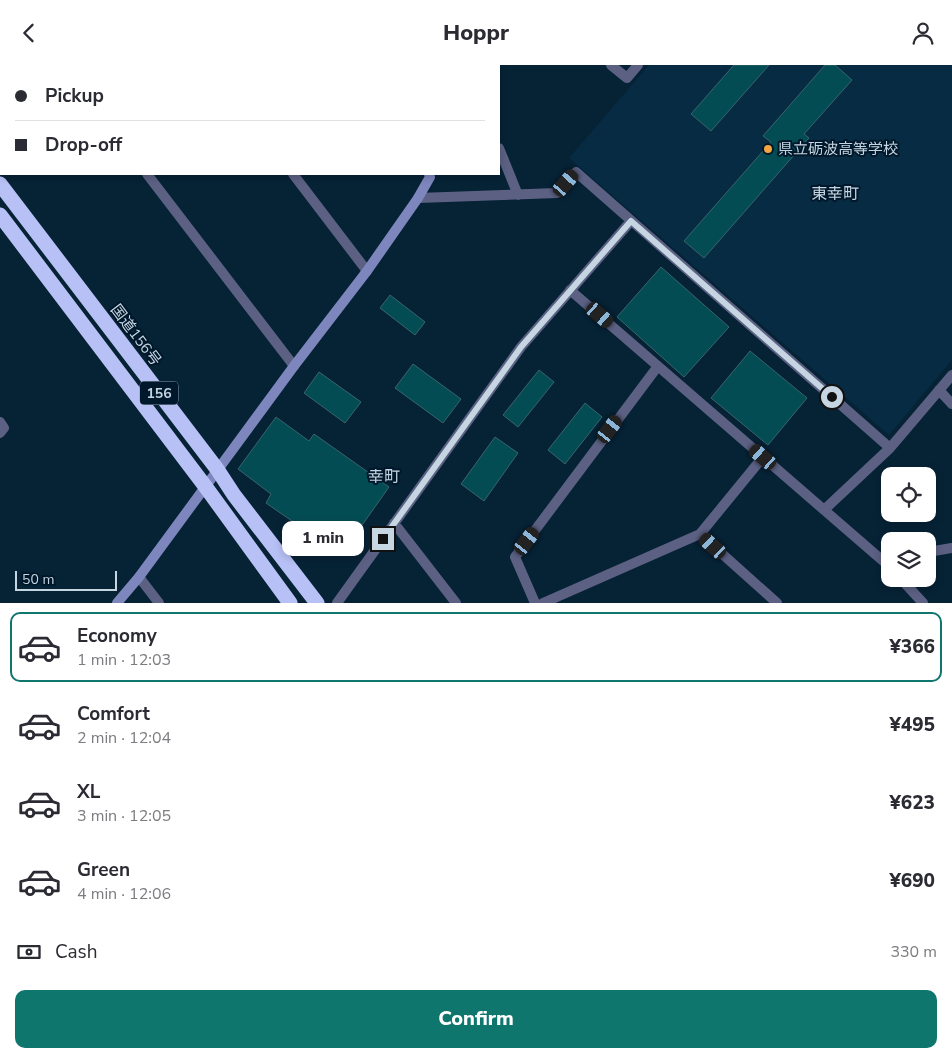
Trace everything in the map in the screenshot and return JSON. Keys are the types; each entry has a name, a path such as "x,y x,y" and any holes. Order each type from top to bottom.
{"highway":[{"name":"国道156号","path":"0,184 217,469 234,495 316,603"},
{"name":"156","path":"0,215 205,486 290,603"}],"street":[{"path":"611,65 627,78 638,65"},
{"path":"500,150 518,195"},
{"path":"418,198 557,193 576,172 890,448"},
{"path":"149,175 294,366"},
{"path":"294,175 367,271"},
{"path":"116,603 139,577 217,469 367,271 418,198 429,175"},
{"path":"337,603 521,347 631,221"},
{"path":"570,290 881,558"},
{"path":"535,603 516,557 658,366"},
{"path":"824,510 890,448 952,375"},
{"path":"939,390 952,403"},
{"path":"0,422 4,427 0,433"},
{"path":"543,603 700,534 763,457"},
{"path":"394,523 456,603"},
{"path":"700,534 777,603"},
{"path":"936,551 952,548"},
{"path":"139,577 159,603"},
{"path":"908,587 923,603"}],"shaded area":[{"path":"649,65 952,65 952,360 889,435 569,158"}],"building":[{"path":"734,65 769,65 711,131 691,114"},
{"path":"825,65 835,65 852,80 804,134 809,138 704,258 684,241 771,142 763,136"},
{"path":"661,267 729,327 684,377 617,317"},
{"path":"390,295 425,322 415,335 380,308"},
{"path":"750,351 807,398 768,445 711,398"},
{"path":"413,364 461,399 443,423 395,388"},
{"path":"539,370 554,382 518,427 503,415"},
{"path":"319,372 361,402 345,423 304,393"},
{"path":"585,403 602,417 565,464 548,450"},
{"path":"276,417 309,441 314,434 389,487 341,555 266,503 271,494 238,469"},
{"path":"495,437 518,453 484,501 461,484"}],"place":[{"name":"県立砺波高等学校","path":"768,149"}],"district":[{"name":"東幸町","path":"835,194"},
{"name":"幸町","path":"384,477"}],"route":[{"path":"383,539 521,347 631,221 832,397"}]}
